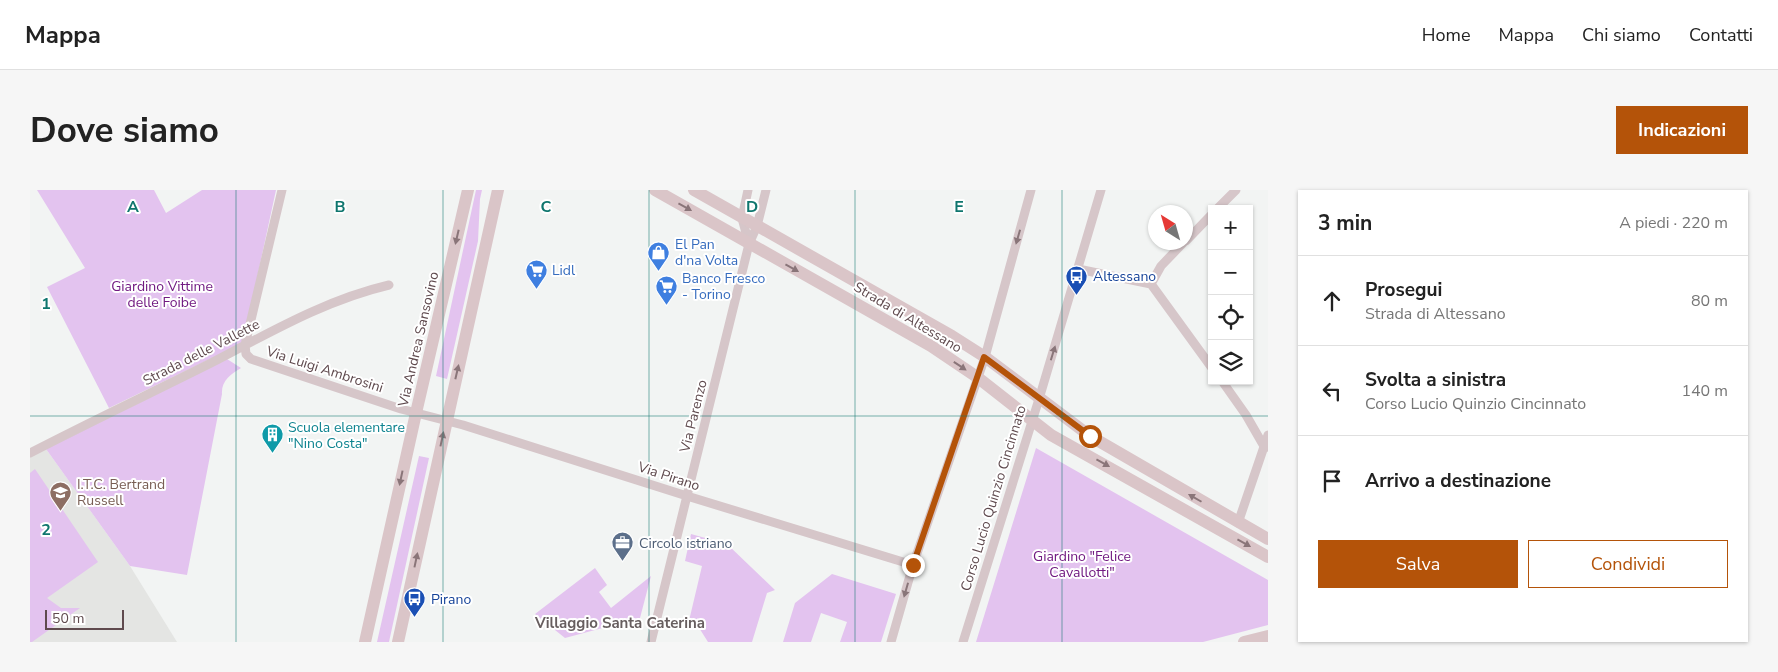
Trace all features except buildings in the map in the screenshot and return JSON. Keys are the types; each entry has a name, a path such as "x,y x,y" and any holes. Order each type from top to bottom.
{"street":[{"path":"245,345 282,190"},
{"name":"Via Andrea Sansovino","path":"365,642 468,190"},
{"path":"398,642 498,190"},
{"name":"Strada di Altessano","path":"655,190 932,346 977,377 1051,435 1268,556"},
{"name":"Strada di Altessano","path":"694,190 915,315 984,357 1090,436 1268,539"},
{"path":"748,190 742,218 749,244"},
{"name":"Via Parenzo","path":"651,642 749,244 757,226 766,190"},
{"path":"891,642 913,565 984,357 1031,190"},
{"name":"Corso Lucio Quinzio Cincinnato","path":"963,642 1039,399 1101,190"},
{"path":"1221,205 1236,190"},
{"path":"1193,234 1208,218"},
{"path":"1151,284 1161,266 1177,250"},
{"path":"1078,269 1151,284 1208,362"},
{"name":"Strada delle Vallette","path":"30,453 324,306 359,293 389,285"},
{"name":"Via Luigi Ambrosini","path":"245,345 246,354 253,360 416,413"},
{"path":"1225,385 1266,449"},
{"name":"Via Pirano","path":"416,413 446,420 913,565"},
{"path":"1238,523 1266,449 1268,435"},
{"path":"1244,642 1268,636"}],"shaded area":[{"name":"I.T.C. Bertrand Russell","path":"46,449 130,566 177,642 30,642 30,457"}],"green space":[{"name":"Giardino Vittime delle Foibe","path":"37,190 154,190 166,213 202,190 276,190 243,343 109,408 47,287 85,268"},
{"path":"476,190 482,190 478,241 447,379 436,376"},
{"path":"227,359 241,368 230,375 223,385 187,575 130,566 46,449"},
{"name":"Giardino \"Felice Cavallotti\"","path":"1036,448 1268,580 1268,625 1203,642 976,642"},
{"path":"419,456 429,458 389,642 377,642"},
{"path":"35,469 98,562 47,598 61,608 80,608 30,642 30,473"},
{"path":"691,534 727,544 775,590 767,593 752,642 708,642 696,623 688,625 702,566 685,561"},
{"path":"595,568 607,585 599,592 611,608 651,576 640,618 565,638 535,614"},
{"path":"832,574 896,594 881,642 840,642 847,622 821,613 811,642 783,642 795,603"}],"place":[{"name":"El Pan d'na Volta","path":"659,271"},
{"name":"Lidl","path":"536,289"},
{"name":"Altessano","path":"1077,295"},
{"name":"Banco Fresco - Torino","path":"666,305"},
{"name":"Scuola elementare \"Nino Costa\"","path":"272,454"},
{"name":"I.T.C. Bertrand Russell","path":"61,511"},
{"name":"Circolo istriano","path":"623,562"},
{"name":"Pirano","path":"415,618"}],"district":[{"name":"Villaggio Santa Caterina","path":"620,623"}],"route":[{"path":"913,565 984,357 1072,425 1090,436"}]}
